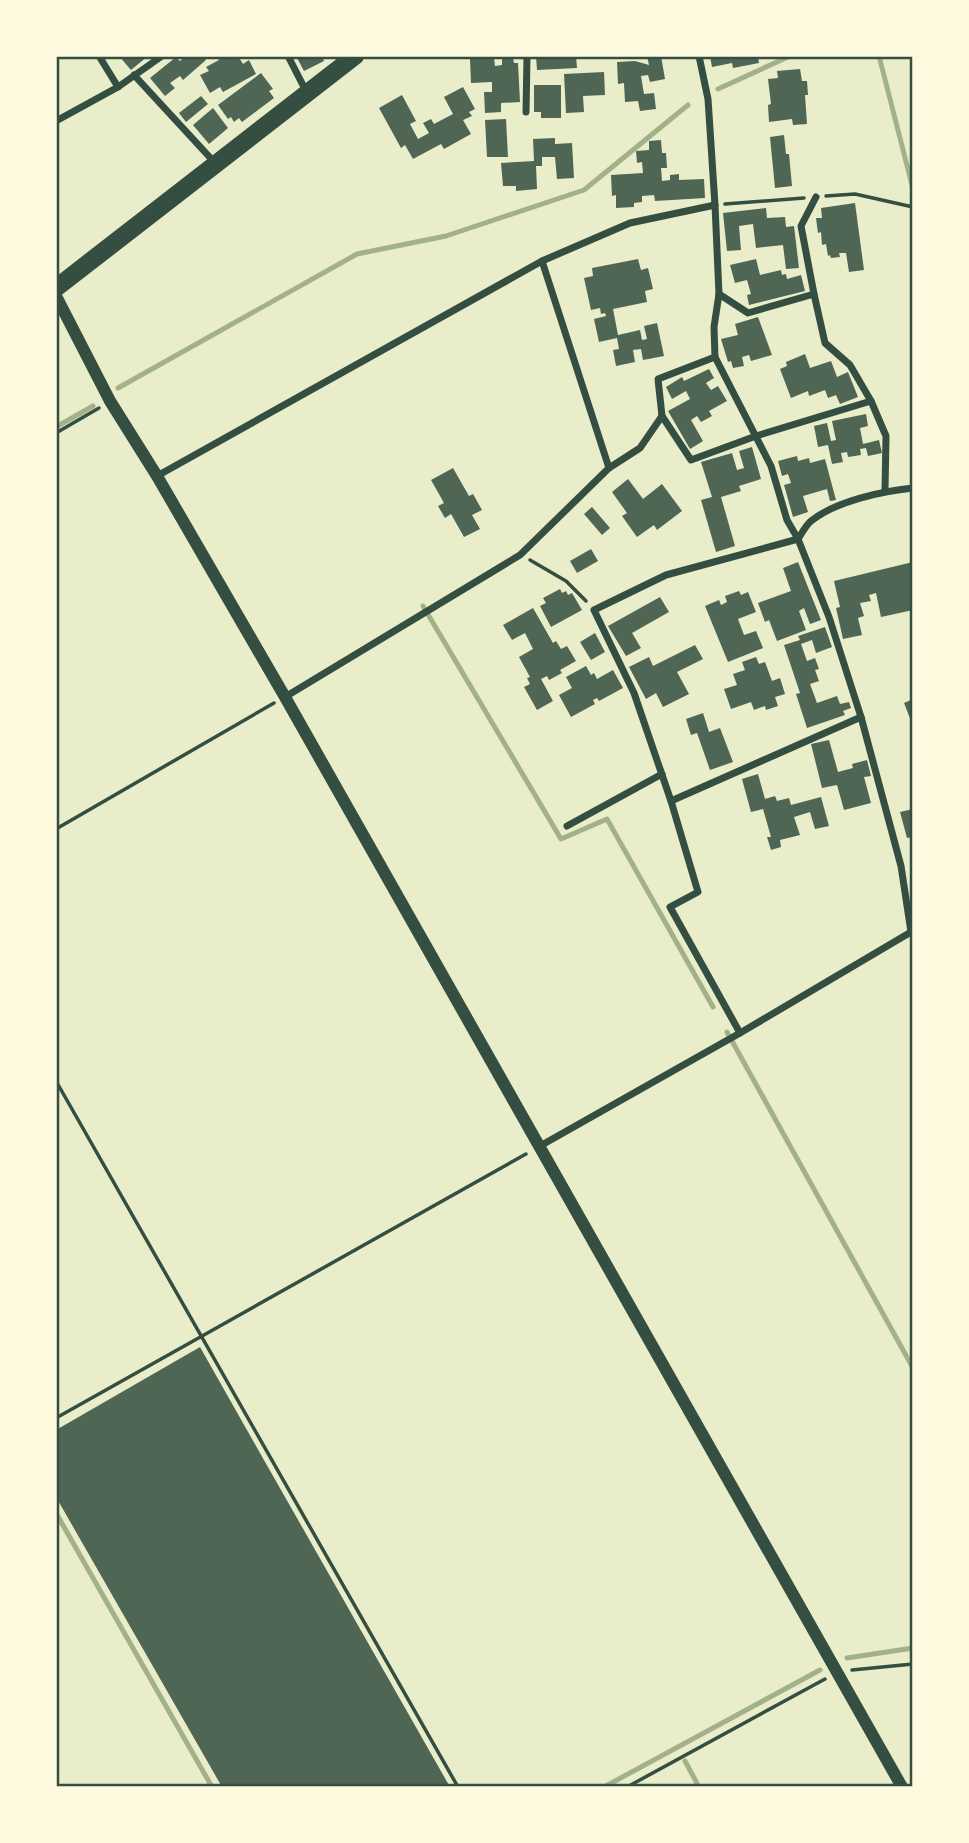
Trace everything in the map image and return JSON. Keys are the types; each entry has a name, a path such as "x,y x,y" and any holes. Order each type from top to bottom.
{"main road":[{"path":"56,288 355,56"}],"street":[{"path":"99,56 118,87"},
{"path":"56,121 118,87 162,56"},
{"path":"288,56 307,93"},
{"path":"526,112 527,56"},
{"path":"540,1146 911,932 901,866 861,718 829,617 798,539 787,520 771,466 715,357 719,294 715,205 708,99 699,56"},
{"path":"134,75 217,164"},
{"path":"816,197 801,226 825,343 850,365 872,401 886,436 885,491"},
{"path":"157,476 542,261 630,223 715,205"},
{"path":"542,261 609,468"},
{"path":"719,294 748,313 814,294"},
{"path":"56,296 110,401 157,476 285,697 902,1787"},
{"path":"715,357 658,379 662,416 691,460 755,436 872,401"},
{"path":"285,697 520,555 609,468 640,448 662,416"},
{"path":"740,1033 670,907 698,892 671,801 634,693 594,610 666,575 798,539 811,521 842,505 885,491 913,488"},
{"path":"671,801 861,718"},
{"path":"567,826 662,774"}],"path":[{"path":"56,433 110,401"},
{"path":"520,555 566,581 594,610"},
{"path":"56,829 285,697"},
{"path":"56,1081 458,1787"},
{"path":"56,1419 540,1146"},
{"path":"627,1787 839,1672 913,1664"}],"building":[{"path":"119,56 148,56 131,70"},
{"path":"186,56 203,56 206,60 183,80 180,76 170,83 175,88 165,96 150,78 176,57 180,61"},
{"path":"217,56 238,56 243,64 249,60 256,74 223,92 220,87 210,93 200,75 209,71 206,67 219,60"},
{"path":"296,56 322,56 324,61 304,71"},
{"path":"536,56 576,56 577,68 537,70"},
{"path":"647,56 661,56 665,79 650,82 648,75 641,76 644,94 654,93 656,109 640,111 638,101 625,102 624,83 618,84 617,62 635,61 649,65"},
{"path":"710,56 758,56 759,63 733,68 732,63 712,67"},
{"path":"494,57 495,66 502,65 502,58 513,58 514,63 518,63 520,102 501,103 501,112 485,113 484,92 492,92 492,82 471,83 470,59"},
{"path":"800,69 802,81 807,81 807,124 793,125 792,119 769,122 768,105 771,104 768,79 778,78 777,71"},
{"path":"604,72 605,95 583,96 584,112 566,113 564,74"},
{"path":"261,73 273,89 269,91 274,98 242,122 239,118 234,122 231,117 228,119 218,105"},
{"path":"534,85 561,85 561,118 541,118 541,112 534,112"},
{"path":"463,87 475,109 469,112 472,116 463,120 471,134 444,149 441,144 413,159 405,145 401,148 379,108 402,95 416,121 410,124 418,139 429,133 423,123 431,119 434,124 453,114 444,97"},
{"path":"201,96 208,104 186,122 179,113"},
{"path":"213,108 228,128 209,144 193,125"},
{"path":"506,119 508,157 487,157 485,120"},
{"path":"784,135 792,186 775,188 770,137"},
{"path":"555,138 555,144 572,143 574,178 557,179 555,157 542,157 542,166 536,166 537,189 516,191 516,186 503,186 501,163 534,161 533,139"},
{"path":"661,140 662,153 666,153 667,168 661,168 662,181 670,180 670,175 679,174 679,180 704,179 705,198 655,201 654,195 642,196 642,202 634,203 634,207 616,208 616,195 612,196 611,175 643,173 642,162 637,163 636,151 649,150 649,141"},
{"path":"855,203 864,270 849,272 846,253 839,253 840,257 828,256 826,244 822,245 821,232 818,233 816,218 822,218 821,208"},
{"path":"766,208 767,218 785,217 786,227 794,226 799,268 786,269 783,245 756,248 753,224 739,226 741,250 727,251 723,213"},
{"path":"638,259 641,270 648,268 653,289 645,291 647,302 613,309 618,335 640,330 642,340 647,339 644,326 657,323 664,356 643,360 641,349 633,350 635,362 616,366 613,350 619,349 617,338 599,342 594,319 606,316 605,313 601,314 600,308 591,310 584,278 593,276 592,268"},
{"path":"756,259 760,275 781,270 787,279 801,275 805,291 749,305 747,295 751,294 747,280 735,283 730,265"},
{"path":"758,317 772,355 751,361 749,355 742,357 744,366 733,368 731,361 728,362 721,339 738,335 735,324"},
{"path":"805,354 810,368 831,361 837,377 848,372 858,397 840,404 836,395 828,398 825,390 809,396 808,391 791,398 780,369 787,366 786,362"},
{"path":"709,369 714,378 706,383 711,390 718,386 727,401 709,411 712,416 701,422 697,416 691,420 703,441 690,449 668,411 690,399 686,391 672,399 666,387 682,377 684,381"},
{"path":"866,414 868,426 860,428 863,444 879,440 882,453 868,456 866,448 860,449 861,455 848,457 847,452 841,453 843,462 832,464 828,445 818,447 814,426 827,423 831,441 836,440 832,421"},
{"path":"752,447 761,479 739,486 741,491 721,497 735,546 716,552 701,500 712,497 701,462 732,453 737,470 744,468 739,451"},
{"path":"797,456 798,461 809,458 810,463 825,459 836,500 830,501 827,489 803,496 808,512 793,517 784,485 791,483 788,474 782,476 778,461"},
{"path":"453,468 469,496 473,494 482,510 472,515 480,529 464,537 451,514 445,518 438,506 444,503 431,480"},
{"path":"628,479 643,499 662,484 682,511 657,530 654,525 637,537 622,516 627,513 612,492"},
{"path":"592,507 610,528 602,535 584,514"},
{"path":"591,549 598,561 577,573 570,561"},
{"path":"798,562 821,620 810,624 804,608 799,611 806,630 777,641 769,620 765,622 758,603 791,591 783,568"},
{"path":"913,562 913,610 881,617 876,593 869,595 871,601 860,603 864,616 858,618 862,635 843,639 836,608 840,607 834,581"},
{"path":"560,589 568,595 572,593 582,610 551,627 540,606 546,603 543,598"},
{"path":"739,591 741,595 748,592 756,612 738,619 744,635 756,631 763,648 728,662 705,606 719,600 721,605 727,602 725,596"},
{"path":"660,597 669,612 632,633 641,648 626,656 608,626"},
{"path":"533,608 553,643 556,641 561,649 567,646 576,661 549,680 547,676 541,679 553,701 537,710 524,687 530,684 527,678 530,677 519,657 533,649 525,633 512,640 503,625"},
{"path":"825,627 832,647 816,653 812,640 801,644 807,661 815,658 819,669 815,670 819,681 810,684 817,703 837,696 840,704 849,702 851,708 843,711 845,715 807,728 796,694 800,693 784,645 800,640 798,636"},
{"path":"595,633 605,652 591,660 580,642"},
{"path":"695,645 703,659 677,672 689,694 663,707 656,693 646,699 629,667 649,657 653,666"},
{"path":"756,657 759,664 765,662 772,681 780,678 785,694 775,697 778,706 766,710 765,706 754,710 751,702 731,709 724,689 737,685 733,674 745,670 742,662"},
{"path":"586,666 597,679 613,670 623,688 599,701 597,698 593,700 595,704 571,717 559,695 572,688 566,677"},
{"path":"913,699 913,726 904,703"},
{"path":"703,713 709,732 720,728 733,762 710,770 697,733 691,735 686,719"},
{"path":"829,740 838,772 867,760 871,776 864,777 871,803 844,810 837,785 822,788 811,744"},
{"path":"758,774 765,799 775,796 777,801 789,798 791,805 821,797 829,826 815,829 810,812 794,817 800,835 780,840 781,847 771,850 767,837 771,837 763,809 751,812 742,779"},
{"path":"913,809 913,837 907,838 900,812"},
{"path":"200,1347 450,1787 222,1787 56,1497 56,1430"}],"waterway":[{"path":"718,89 790,56"},
{"path":"879,56 912,185"},
{"path":"118,388 357,254 446,236 584,190 688,105"},
{"path":"56,427 93,406"},
{"path":"423,606 561,839 607,819 713,1007"},
{"path":"727,1032 913,1368"},
{"path":"56,1513 212,1787"},
{"path":"847,1658 913,1648"},
{"path":"604,1787 820,1670"},
{"path":"685,1761 699,1787"}]}
